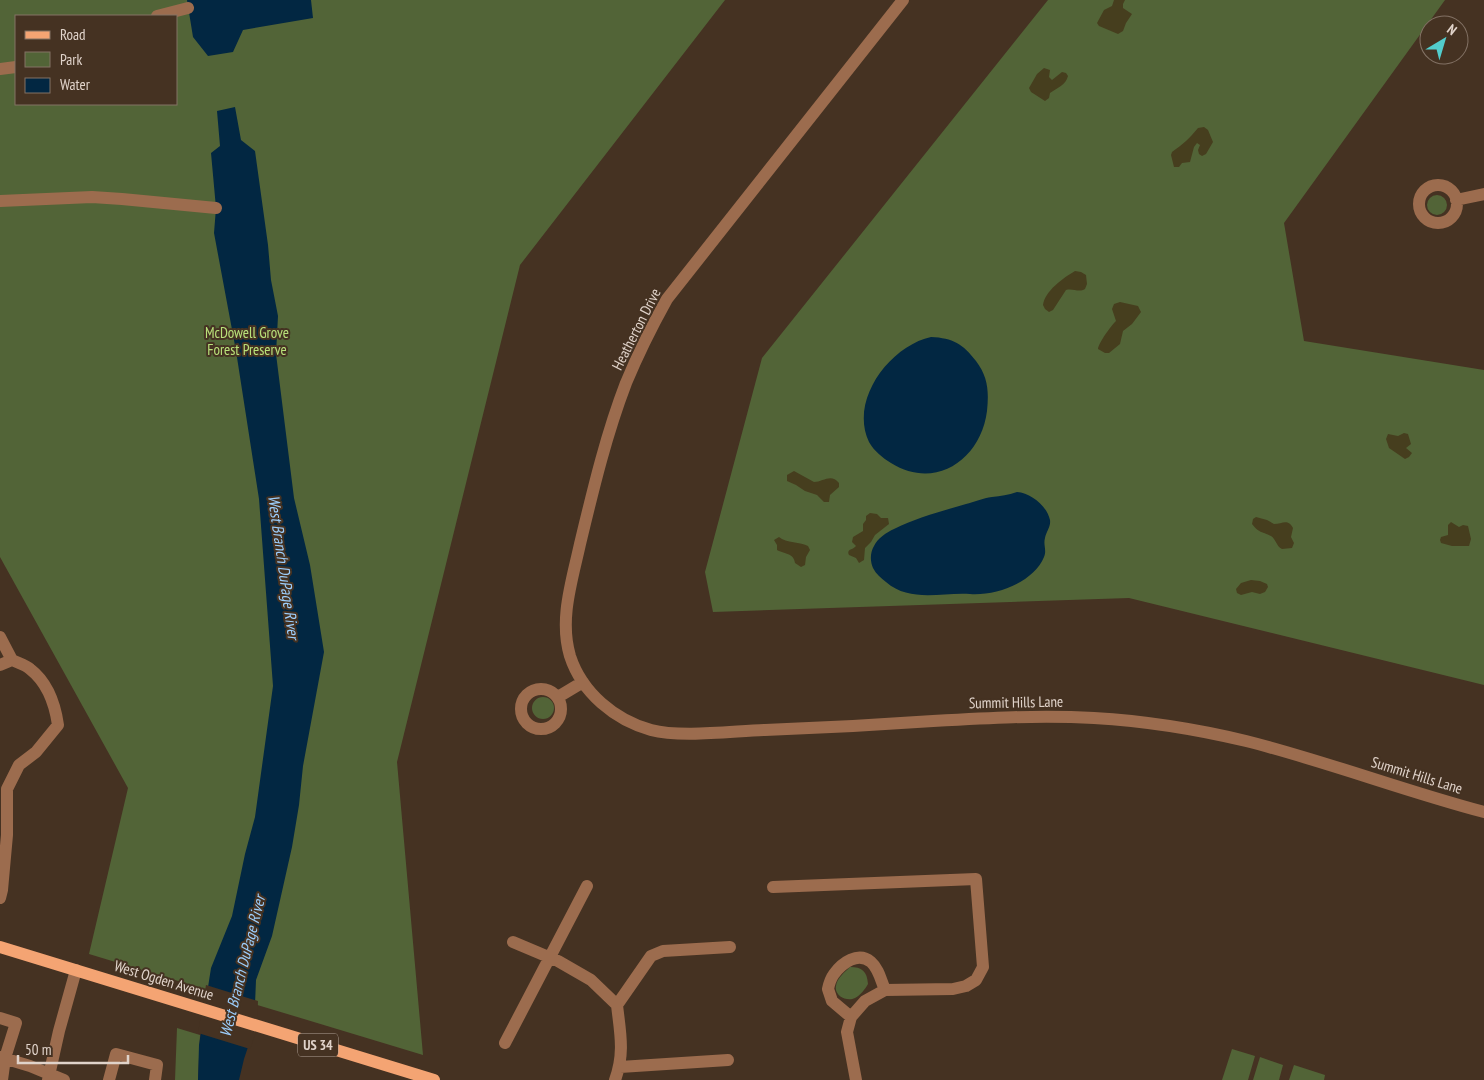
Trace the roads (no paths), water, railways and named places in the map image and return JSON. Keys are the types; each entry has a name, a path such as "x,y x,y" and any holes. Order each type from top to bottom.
{"main road":[{"name":"West Ogden Avenue","path":"0,947 434,1080"}],"street":[{"name":"Heatherton Drive","path":"583,682 571,658 565,632 566,604 598,469 626,385 645,340 667,299 903,0"},
{"path":"161,15 188,8"},
{"path":"0,69 15,66"},
{"path":"1456,200 1484,194"},
{"path":"0,201 100,198 216,208"},
{"path":"0,637 12,660 30,668 42,681 55,708 58,725 36,752 19,765 6,790 7,835 0,898"},
{"path":"0,665 12,660"},
{"path":"558,697 583,682"},
{"name":"Summit Hills Lane","path":"583,682 600,702 613,712 638,726 667,733 822,728 1004,717 1093,718 1148,723 1245,741 1484,812"},
{"path":"773,887 976,879 983,967 976,980 966,986 953,989 885,990 865,1001 851,1017 847,1032 856,1080"},
{"path":"505,1043 586,886"},
{"path":"513,942 550,957 592,980 617,1005 622,1049 620,1067 614,1080"},
{"path":"617,1005 651,956 663,950 730,947"},
{"path":"851,1017 832,1001 828,988 833,974 847,960 859,957 870,961 877,971 885,990"},
{"path":"49,1077 59,1031 76,970"},
{"path":"0,1018 16,1023 2,1057 2,1080"},
{"path":"110,1080 116,1054 157,1065 156,1080"},
{"path":"2,1057 49,1077 64,1080"},
{"path":"620,1067 728,1060"}],"water":[{"path":"187,0 311,0 313,18 243,30 233,52 208,56 193,37"},
{"name":"West Branch DuPage River","path":"235,107 241,140 255,151 271,280 278,316 276,354 294,498 310,565 324,652 303,766 292,847 272,936 256,980 254,1029 239,1080 198,1080 199,1045 211,968 232,916 255,817 273,686 259,499 236,351 214,233 216,208 211,153 220,146 217,111"},
{"path":"931,337 957,343 971,355 983,373 988,391 988,404 983,428 976,443 966,456 954,466 940,472 924,473 908,471 891,463 876,451 869,442 864,426 864,409 877,377 888,363 901,351 916,342"},
{"path":"1017,492 1028,495 1038,501 1046,510 1050,523 1045,541 1045,554 1039,566 1032,574 1013,586 991,593 980,594 916,594 895,588 880,577 873,568 871,557 875,543 891,530 938,512 985,498"}],"park label":[{"name":"McDowell Grove Forest Preserve","path":"247,340"}]}
